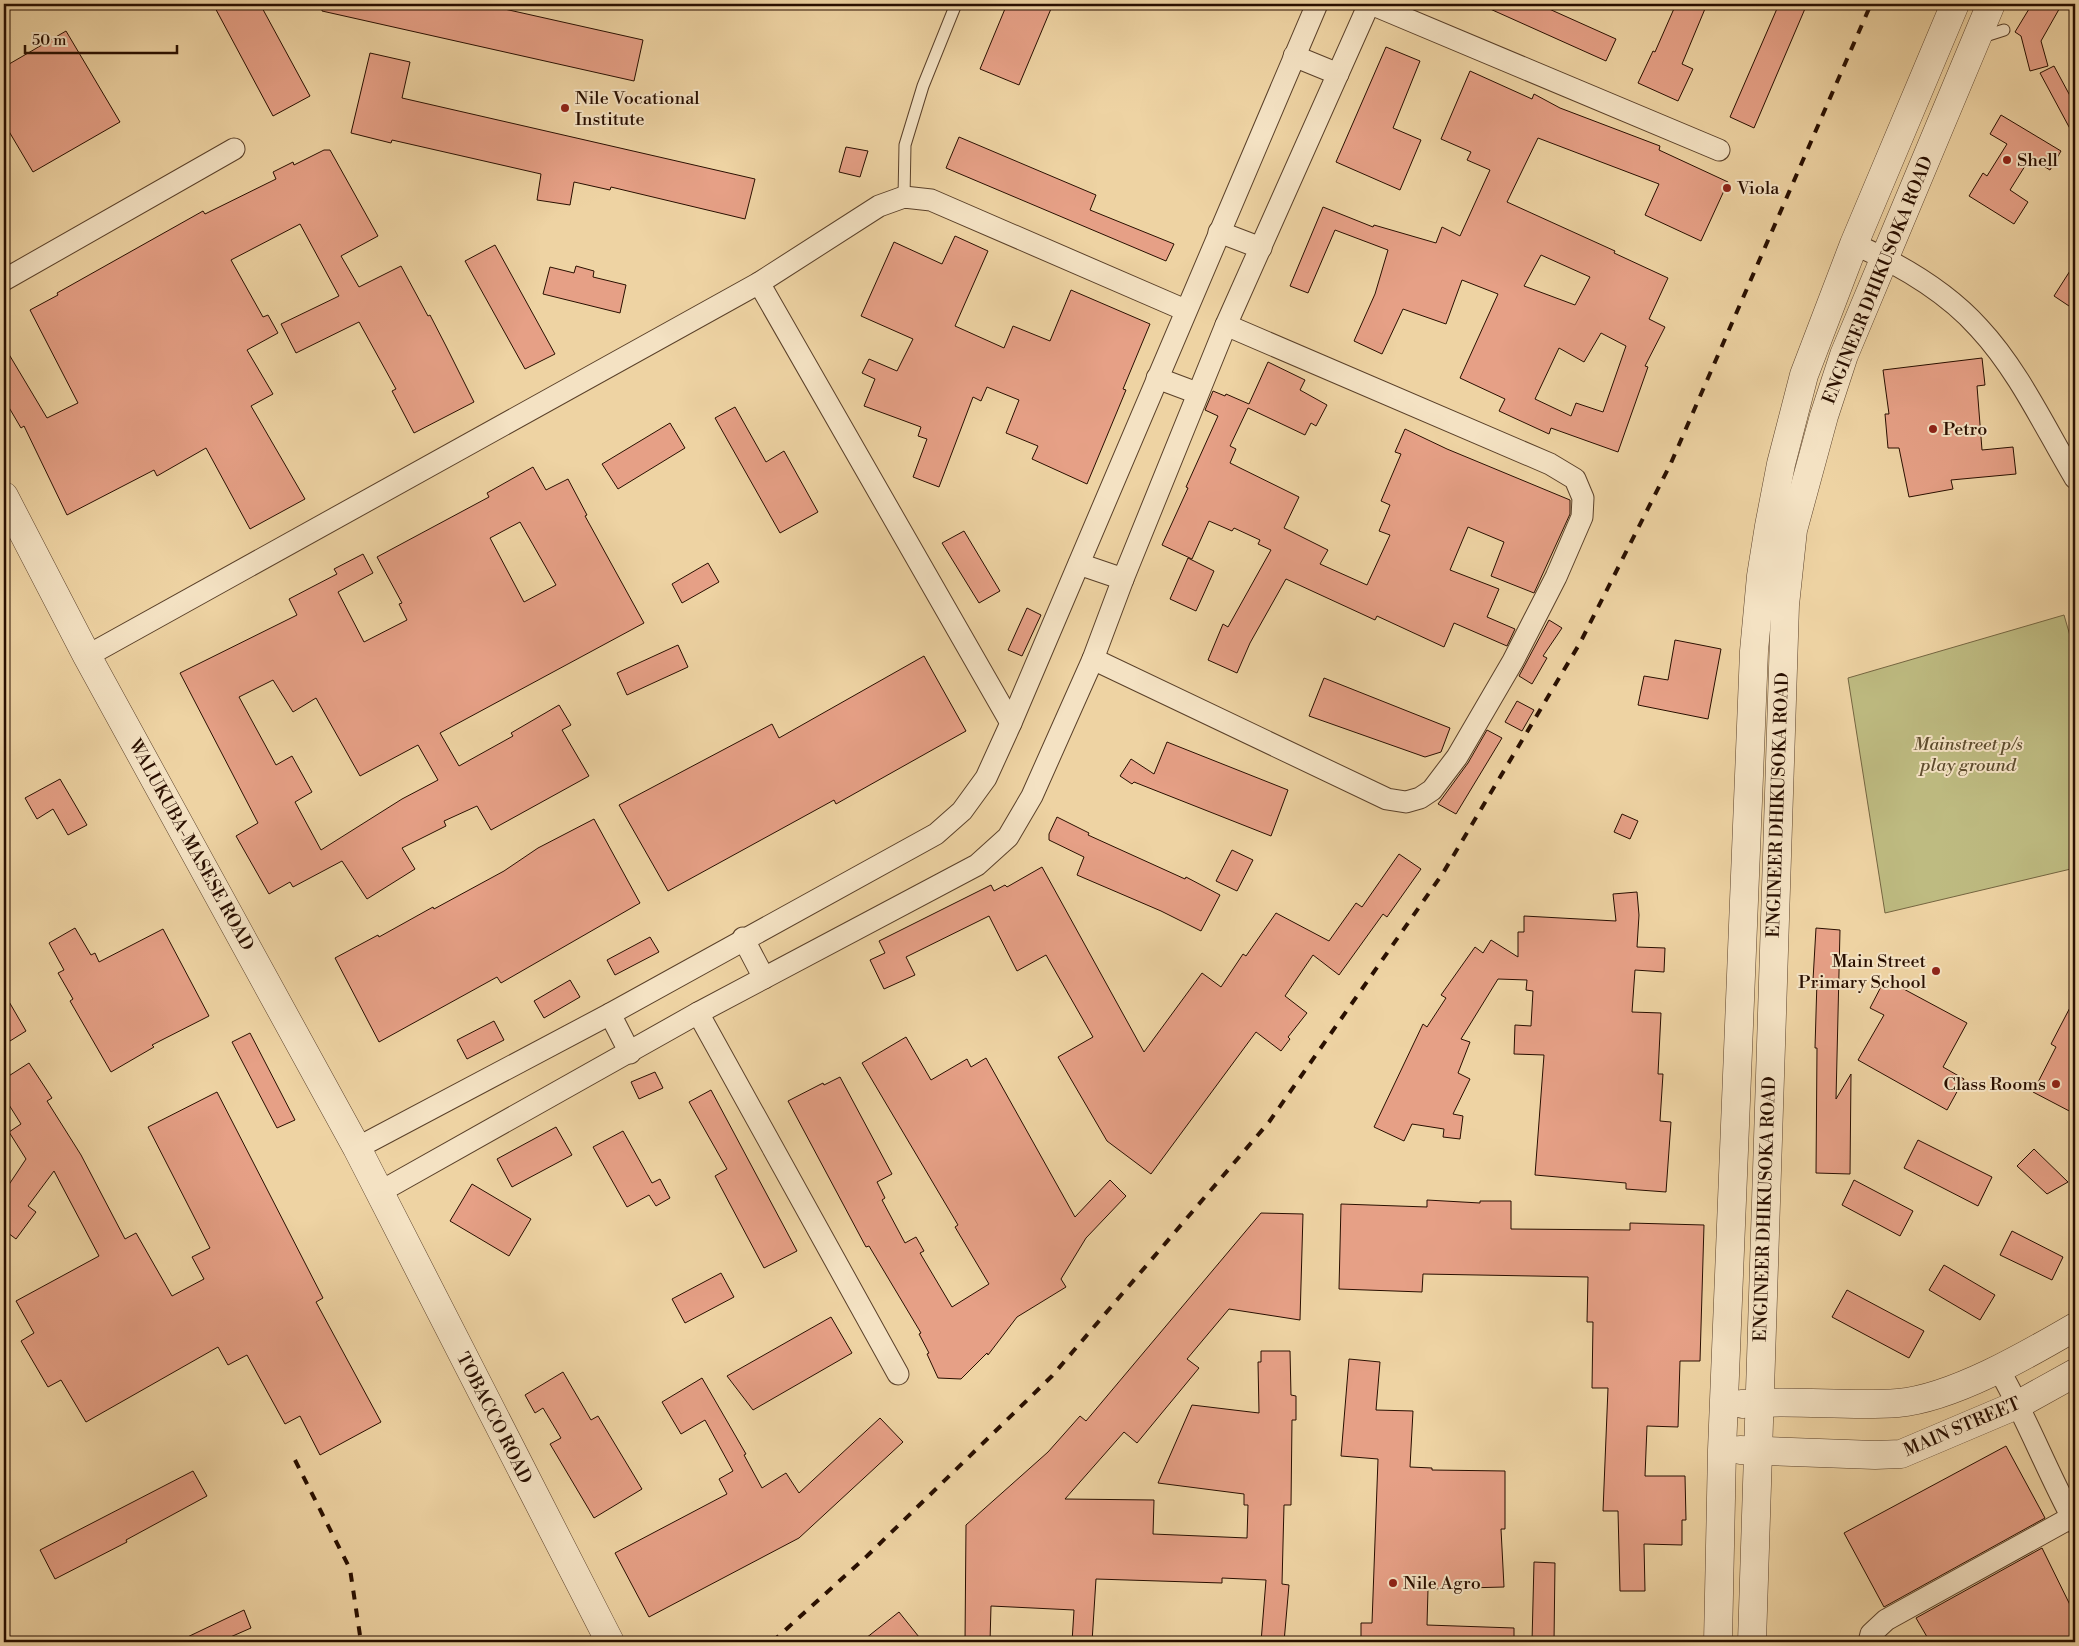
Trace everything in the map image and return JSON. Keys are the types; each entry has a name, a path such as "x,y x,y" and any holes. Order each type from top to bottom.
{"street":[{"path":"357,1148 610,1014 743,938 936,834 962,811 986,778 1011,723 1185,310 1317,4"},
{"path":"378,1193 630,1053 698,1013 977,865 1008,838 1032,796 1094,659 1123,579 1197,393 1370,4 1719,150"},
{"name":"ENGINEER DHIKUSOKA ROAD","path":"1718,1642 1722,1450 1754,651 1761,576 1781,464 1804,375 1854,244 1955,4"},
{"name":"ENGINEER DHIKUSOKA ROAD","path":"1752,1642 1787,586 1793,530 1824,416 1844,355 1990,4"},
{"path":"1294,56 1338,74"},
{"path":"4,280 234,149"},
{"path":"87,656 759,283 879,206 904,197 931,200 1185,310"},
{"path":"1219,232 1261,248"},
{"path":"1854,244 1883,258 1949,299 1979,328 2011,370 2075,478"},
{"path":"759,283 1011,723"},
{"path":"1094,659 1387,798 1406,802 1420,798 1432,790 1457,757 1503,677 1556,577 1582,517 1583,498 1575,479 1550,464 1226,325"},
{"path":"1157,378 1197,393"},
{"name":"WALUKUBA-MASESE ROAD","path":"4,496 87,656 357,1148 378,1193"},
{"path":"1079,564 1123,579"},
{"path":"743,938 764,978"},
{"path":"698,1013 898,1374"},
{"path":"610,1014 630,1053"},
{"name":"TOBACCO ROAD","path":"378,1193 610,1642"},
{"path":"1725,1405 1759,1402 1898,1403 1938,1395 1998,1368 2075,1328"},
{"path":"1869,1642 1871,1634 1886,1620 2074,1520 2042,1460 2019,1404 1998,1368"},
{"name":"MAIN STREET","path":"1722,1450 1875,1456 1902,1454 2019,1404 2075,1373"}],"lane":[{"path":"904,197 905,145 923,86 956,4"},
{"path":"1975,39 2004,30"}],"green space":[{"name":"Mainstreet p/s play ground","path":"2064,615 2075,653 2075,868 1885,913 1848,678"}],"building":[{"path":"213,4 260,4 310,96 273,116"},
{"path":"322,4 482,4 643,40 634,81 322,11"},
{"path":"1007,4 1053,4 1019,85 980,69"},
{"path":"1479,4 1538,4 1616,39 1606,61"},
{"path":"1676,4 1707,4 1682,64 1693,69 1678,101 1638,83 1653,51 1655,52"},
{"path":"1779,4 1807,4 1754,128 1730,117"},
{"path":"2032,4 2062,4 2041,41 2048,66 2030,71 2021,36 2015,32"},
{"path":"66,31 120,122 33,172 4,123 4,67"},
{"path":"1386,47 1420,61 1393,128 1421,140 1400,190 1336,162"},
{"path":"370,53 410,62 402,98 755,179 745,219 611,187 610,190 574,182 570,205 537,200 541,174 392,140 391,143 351,133"},
{"path":"2054,66 2075,105 2075,138 2040,73"},
{"path":"1470,71 1532,99 1534,94 1560,108 1660,146 1659,150 1728,182 1701,241 1645,215 1659,184 1538,138 1507,202 1615,251 1614,253 1668,278 1649,319 1665,327 1645,366 1648,367 1618,452 1551,428 1549,434 1499,411 1505,399 1460,378 1498,294 1462,280 1446,324 1403,309 1382,354 1354,341 1375,294 1388,250 1335,230 1308,293 1290,286 1323,207 1373,227 1374,225 1436,243 1442,227 1460,236 1490,170 1467,160 1471,152 1441,139","holes":["1541,255 1590,277 1575,305 1524,286","1601,333 1626,346 1603,412 1576,403 1571,416 1535,399 1559,348 1584,362"]},
{"path":"2001,115 2061,151 2050,170 2030,158 2010,190 2028,202 2014,224 1969,196 1983,173 1987,176 2007,144 1990,134"},
{"path":"959,137 1096,195 1090,210 1174,244 1166,261 946,168"},
{"path":"846,147 868,151 860,177 839,172"},
{"path":"324,150 330,150 378,236 341,256 359,287 401,266 428,316 430,315 474,402 414,433 392,391 396,389 359,322 296,353 281,324 339,296 300,224 231,260 263,317 268,315 278,333 247,350 273,394 251,406 305,499 250,529 206,448 157,476 154,470 67,515 24,426 21,428 4,399 4,346 47,418 78,403 30,310 203,211 205,214 276,179 273,172 293,162 294,165"},
{"path":"955,236 988,251 955,326 1004,348 1013,326 1050,341 1071,290 1150,324 1123,389 1126,390 1087,484 1032,459 1038,446 1006,433 1019,400 987,387 981,401 973,397 939,487 913,477 927,439 918,436 921,427 864,406 875,379 862,373 869,359 897,371 913,339 861,316 894,242 942,264"},
{"path":"495,245 555,354 525,369 465,261"},
{"path":"2075,263 2075,310 2054,296"},
{"path":"576,266 594,271 593,277 626,285 620,313 543,294 550,267 574,273"},
{"path":"1982,358 1985,385 1977,386 1982,450 2013,447 2016,474 1951,480 1953,489 1909,497 1899,448 1888,448 1885,414 1889,414 1883,370"},
{"path":"1268,362 1305,380 1300,390 1327,405 1316,426 1311,423 1305,435 1248,408 1230,446 1236,449 1230,463 1299,497 1284,528 1328,550 1320,564 1367,585 1390,535 1379,531 1390,505 1381,501 1401,454 1395,452 1405,429 1447,449 1570,500 1570,514 1534,593 1491,576 1504,542 1468,527 1450,570 1499,589 1487,617 1515,629 1507,646 1454,623 1444,647 1377,616 1375,620 1286,579 1250,643 1237,673 1208,660 1223,624 1228,627 1271,550 1258,544 1260,540 1234,528 1232,531 1209,521 1192,559 1162,545 1218,416 1205,410 1213,391 1225,396 1226,394 1249,404"},
{"path":"735,407 766,462 784,451 818,512 780,533 715,418"},
{"path":"670,423 685,448 618,489 602,464"},
{"path":"533,467 546,490 568,479 587,515 585,516 644,623 440,733 459,766 513,736 511,733 559,705 571,725 562,730 589,776 491,830 477,806 444,821 446,826 402,848 415,869 367,899 342,861 293,887 290,882 269,894 236,836 258,823 180,673 297,615 289,599 337,574 334,569 363,554 373,573 338,592 364,642 407,620 399,604 402,603 377,557 489,497 487,493","holes":["520,522 556,585 524,602 490,538","273,680 293,712 316,698 360,776 418,745 438,780 402,799 321,850 295,802 312,792 292,756 276,765 239,697"]},
{"path":"964,531 1000,591 979,603 942,543"},
{"path":"1188,558 1214,571 1196,611 1170,599"},
{"path":"708,563 719,582 682,603 672,584"},
{"path":"1027,608 1041,615 1022,656 1008,650"},
{"path":"1549,620 1562,628 1543,656 1547,658 1532,684 1519,676"},
{"path":"1675,640 1721,649 1708,719 1638,705 1644,676 1668,680"},
{"path":"678,645 688,667 627,695 617,673"},
{"path":"924,656 966,731 836,804 834,800 668,891 619,805 772,724 779,738"},
{"path":"1324,678 1450,728 1441,752 1425,757 1309,716"},
{"path":"1517,701 1534,710 1522,731 1505,722"},
{"path":"1487,730 1502,738 1456,814 1438,804 1468,763"},
{"path":"1167,742 1288,790 1271,836 1134,782 1132,784 1120,776 1131,759 1154,774"},
{"path":"60,779 87,825 68,835 53,809 37,819 25,798"},
{"path":"1622,814 1638,821 1630,839 1614,832"},
{"path":"1057,817 1089,833 1088,835 1185,879 1186,877 1220,895 1201,931 1161,911 1077,875 1084,857 1049,840 1049,834"},
{"path":"594,819 640,903 501,983 497,977 379,1042 335,958 378,935 379,937 433,907 434,909 504,871 538,848"},
{"path":"1232,850 1253,860 1237,891 1216,881"},
{"path":"1399,854 1421,869 1387,917 1383,914 1339,975 1313,955 1285,996 1307,1013 1288,1037 1290,1039 1281,1051 1256,1032 1151,1174 1107,1141 1058,1057 1093,1037 1046,955 1017,971 989,916 906,957 915,975 884,989 870,960 885,953 879,941 991,885 994,891 1005,885 1007,887 1042,867 1144,1052 1202,973 1221,987 1243,954 1246,956 1276,913 1329,941 1356,903 1362,907"},
{"path":"1637,892 1639,915 1637,947 1665,948 1664,972 1635,970 1632,1012 1661,1013 1658,1074 1663,1074 1660,1121 1671,1122 1666,1192 1626,1189 1626,1183 1535,1175 1544,1055 1514,1054 1515,1025 1531,1026 1533,991 1526,990 1527,980 1498,979 1461,1039 1470,1042 1458,1073 1470,1079 1453,1114 1463,1116 1460,1139 1443,1137 1444,1129 1412,1124 1404,1141 1374,1127 1423,1024 1427,1027 1446,998 1441,995 1475,947 1483,953 1491,940 1518,957 1518,932 1524,932 1524,916 1616,921 1613,894"},
{"path":"75,928 91,955 95,953 99,962 163,929 209,1016 152,1045 154,1047 111,1072 70,1001 73,999 58,973 64,970 49,943"},
{"path":"1816,928 1840,930 1836,1099 1851,1074 1850,1174 1816,1173 1817,1048 1815,1048 1817,980 1813,980"},
{"path":"650,937 659,952 615,975 607,960"},
{"path":"1885,979 1967,1023 1943,1067 1964,1079 1947,1110 1858,1060 1884,1015 1870,1008"},
{"path":"570,980 580,997 544,1018 534,1001"},
{"path":"4,993 26,1031 10,1041 4,1030"},
{"path":"2075,998 2075,1114 2033,1092 2056,1047 2051,1044"},
{"path":"494,1021 504,1040 467,1059 457,1040"},
{"path":"250,1033 295,1120 277,1128 232,1042"},
{"path":"906,1037 931,1080 967,1059 971,1067 986,1058 1075,1217 1110,1180 1126,1196 1086,1238 1061,1279 1066,1287 1017,1317 988,1355 987,1353 961,1379 938,1378 927,1354 929,1353 919,1334 921,1333 869,1246 866,1247 788,1101 823,1083 824,1085 840,1077 892,1174 877,1182 885,1198 882,1200 905,1243 916,1237 924,1251 920,1253 952,1307 989,1284 955,1227 958,1225 862,1063"},
{"path":"29,1063 52,1098 47,1101 81,1155 125,1239 136,1233 172,1296 204,1279 192,1257 210,1248 148,1127 217,1092 323,1298 316,1302 381,1422 320,1455 300,1416 285,1424 247,1355 228,1365 218,1347 86,1422 61,1380 48,1387 21,1341 34,1333 16,1301 99,1256 54,1171 28,1206 36,1212 16,1239 4,1230 4,1192 26,1159 9,1132 21,1124 4,1097 4,1079"},
{"path":"655,1072 663,1088 639,1099 631,1082"},
{"path":"711,1090 797,1251 764,1268 715,1176 727,1169 689,1102"},
{"path":"556,1127 572,1155 512,1187 497,1159"},
{"path":"623,1131 652,1183 660,1179 670,1198 656,1206 649,1195 627,1207 593,1147"},
{"path":"1918,1140 1992,1177 1978,1206 1904,1168"},
{"path":"2034,1149 2068,1182 2047,1194 2017,1166"},
{"path":"1854,1180 1913,1211 1900,1236 1842,1205"},
{"path":"472,1184 531,1219 509,1256 450,1221"},
{"path":"1427,1200 1480,1203 1480,1201 1511,1201 1511,1229 1630,1230 1630,1223 1704,1225 1700,1361 1680,1361 1678,1427 1647,1426 1645,1476 1685,1476 1686,1520 1682,1520 1682,1545 1644,1544 1645,1591 1620,1591 1618,1511 1603,1511 1608,1388 1592,1388 1593,1322 1587,1322 1588,1277 1423,1274 1422,1292 1339,1289 1341,1204 1427,1207"},
{"path":"1261,1213 1303,1214 1300,1320 1229,1309 1187,1359 1199,1368 1137,1443 1124,1432 1065,1499 1154,1500 1153,1534 1247,1538 1248,1505 1244,1505 1244,1494 1158,1483 1192,1405 1259,1413 1258,1362 1261,1362 1261,1351 1290,1351 1291,1395 1296,1396 1296,1420 1292,1420 1291,1505 1284,1505 1282,1584 1289,1585 1284,1642 1261,1642 1266,1580 1222,1578 1222,1583 1096,1579 1092,1642 1072,1642 1074,1610 991,1606 990,1642 965,1642 966,1525 1048,1452 1080,1416 1086,1421"},
{"path":"2012,1231 2063,1257 2052,1280 2000,1255"},
{"path":"1944,1265 1995,1295 1980,1320 1929,1290"},
{"path":"721,1273 734,1297 685,1323 672,1299"},
{"path":"1847,1290 1924,1331 1909,1358 1832,1317"},
{"path":"831,1317 852,1353 753,1410 727,1376"},
{"path":"1349,1359 1380,1362 1376,1410 1413,1411 1410,1467 1432,1468 1432,1470 1505,1471 1505,1529 1501,1529 1504,1587 1428,1589 1427,1625 1514,1628 1514,1642 1361,1642 1361,1623 1372,1623 1378,1459 1341,1456"},
{"path":"563,1372 591,1420 598,1416 642,1489 594,1518 550,1444 561,1438 543,1408 535,1413 525,1395"},
{"path":"702,1378 746,1454 744,1455 762,1488 786,1473 799,1493 880,1418 903,1442 799,1538 649,1617 615,1553 727,1494 719,1479 733,1471 705,1420 681,1434 662,1402"},
{"path":"2006,1446 2045,1518 1884,1607 1844,1533"},
{"path":"193,1471 207,1496 126,1540 127,1542 55,1579 40,1550"},
{"path":"2042,1548 2075,1615 2075,1638 2066,1642 1930,1642 1916,1618"},
{"path":"1534,1562 1555,1563 1554,1642 1532,1642"},
{"path":"244,1610 251,1628 219,1642 177,1642"},
{"path":"899,1612 923,1642 861,1642"}],"railway":[{"path":"772,1642 867,1556 1052,1376 1269,1122 1443,873 1580,643 1671,463 1871,4"},
{"path":"295,1460 350,1569 361,1642"}],"place":[{"name":"Nile Vocational Institute","path":"565,108"},
{"name":"Shell","path":"2007,160"},
{"name":"Viola","path":"1727,188"},
{"name":"Petro","path":"1933,429"},
{"name":"Main Street Primary School","path":"1936,971"},
{"name":"Class Rooms","path":"2056,1084"},
{"name":"Nile Agro","path":"1393,1583"}]}
